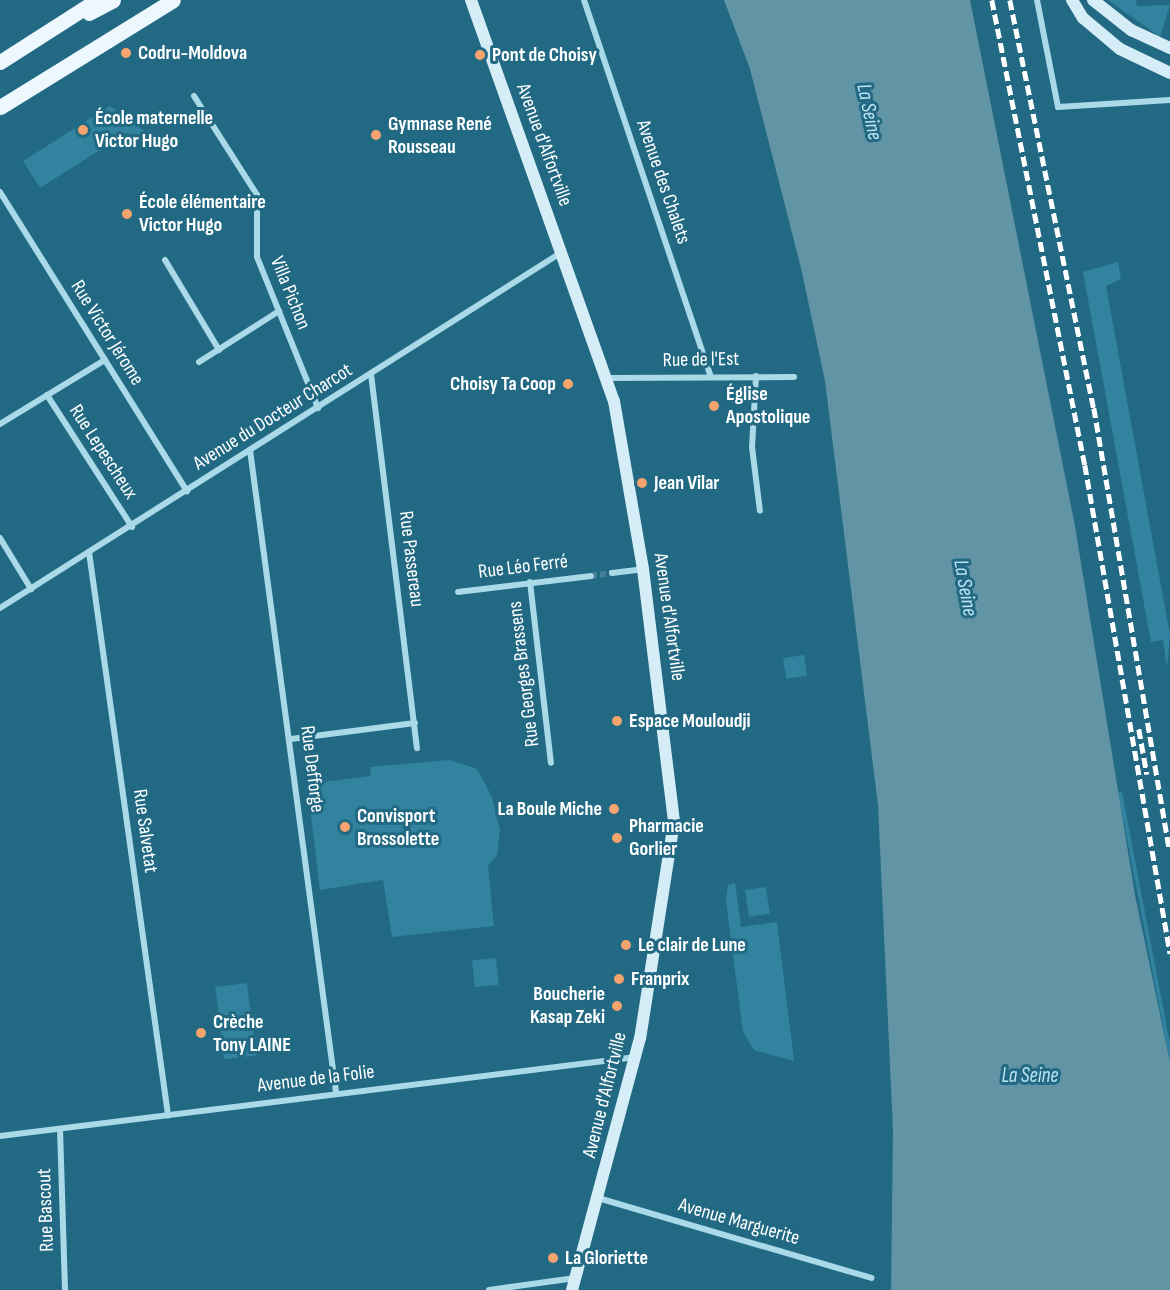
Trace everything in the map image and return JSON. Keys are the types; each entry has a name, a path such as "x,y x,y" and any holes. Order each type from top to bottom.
{"main road":[{"path":"0,62 51,30 112,0"},
{"path":"59,70 113,26 155,0"},
{"path":"0,107 173,0"},
{"name":"Avenue d'Alfortville","path":"471,0 608,378 625,453 643,569 674,822 656,952 636,1057 574,1284"},
{"path":"1072,0 1083,18 1120,49 1170,73"},
{"path":"1094,0 1131,30 1170,48"}],"street":[{"name":"Avenue des Chalets","path":"584,0 710,375"},
{"path":"1037,0 1058,107 1170,100"},
{"name":"Villa Pichon","path":"194,96 257,195 257,257 318,408"},
{"name":"Rue Victor Jérome","path":"0,192 187,491"},
{"name":"Avenue du Docteur Charcot","path":"0,608 562,252"},
{"path":"165,260 219,350"},
{"path":"199,362 279,311"},
{"path":"0,424 105,360"},
{"name":"Rue Passereau","path":"371,374 417,748"},
{"name":"Rue de l'Est","path":"608,378 710,375 794,377"},
{"path":"756,376 753,447 760,510"},
{"name":"Rue Lepescheux","path":"47,395 132,526"},
{"name":"Rue Defforge","path":"250,450 291,739 336,1092"},
{"path":"0,538 31,589"},
{"name":"Rue Salvetat","path":"89,552 168,1115"},
{"path":"612,573 643,569"},
{"name":"Rue Léo Ferré","path":"458,592 591,576"},
{"name":"Rue Georges Brassens","path":"530,582 550,763"},
{"path":"291,739 415,723"},
{"name":"Avenue de la Folie","path":"0,1136 336,1092 636,1057"},
{"name":"Rue Bascout","path":"60,1129 65,1290"},
{"name":"Avenue Marguerite","path":"598,1198 872,1278"},
{"path":"489,1290 574,1284"}],"shaded area":[{"path":"1108,0 1136,0 1137,6 1170,5 1160,37"},
{"path":"110,106 146,132 142,137 127,133 40,188 23,161"},
{"path":"1118,262 1121,279 1106,286 1170,635 1167,668 1163,640 1151,642 1083,272"},
{"path":"804,655 807,676 786,679 783,658"},
{"path":"449,760 477,769 492,797 500,830 497,855 488,866 494,926 392,937 383,880 320,890 307,784 371,776 370,767"},
{"path":"1118,792 1122,792 1170,1044 1170,1062"},
{"path":"735,883 741,927 777,922 794,1061 754,1050 743,1032 726,901 728,885"},
{"path":"766,887 770,914 749,917 745,890"},
{"path":"496,958 499,985 475,987 472,961"},
{"path":"247,983 256,1055 224,1059 215,987"}],"water":[{"name":"La Seine","path":"724,0 970,0 1075,526 1135,895 1170,1062 1170,1290 891,1290 893,1131 878,805 825,381 801,268 750,69"}],"tunnel":[{"path":"591,576 612,573"}],"railway":[{"path":"992,0 1085,465 1170,954"},
{"path":"1010,0 1094,408 1170,851"},
{"path":"1139,729 1147,774"}],"place":[{"name":"Codru-Moldova","path":"126,53"},
{"name":"Pont de Choisy","path":"480,55"},
{"name":"École maternelle Victor Hugo","path":"83,130"},
{"name":"Gymnase René Rousseau","path":"376,135"},
{"name":"École élémentaire Victor Hugo","path":"127,214"},
{"name":"Choisy Ta Coop","path":"568,384"},
{"name":"Église Apostolique","path":"714,406"},
{"name":"Jean Vilar","path":"642,483"},
{"name":"Espace Mouloudji","path":"617,721"},
{"name":"La Boule Miche","path":"614,809"},
{"name":"Convisport Brossolette","path":"345,827"},
{"name":"Pharmacie Gorlier","path":"617,838"},
{"name":"Le clair de Lune","path":"626,945"},
{"name":"Franprix","path":"619,979"},
{"name":"Boucherie Kasap Zeki","path":"617,1006"},
{"name":"Crèche Tony LAINE","path":"201,1033"},
{"name":"La Gloriette","path":"553,1258"}]}
